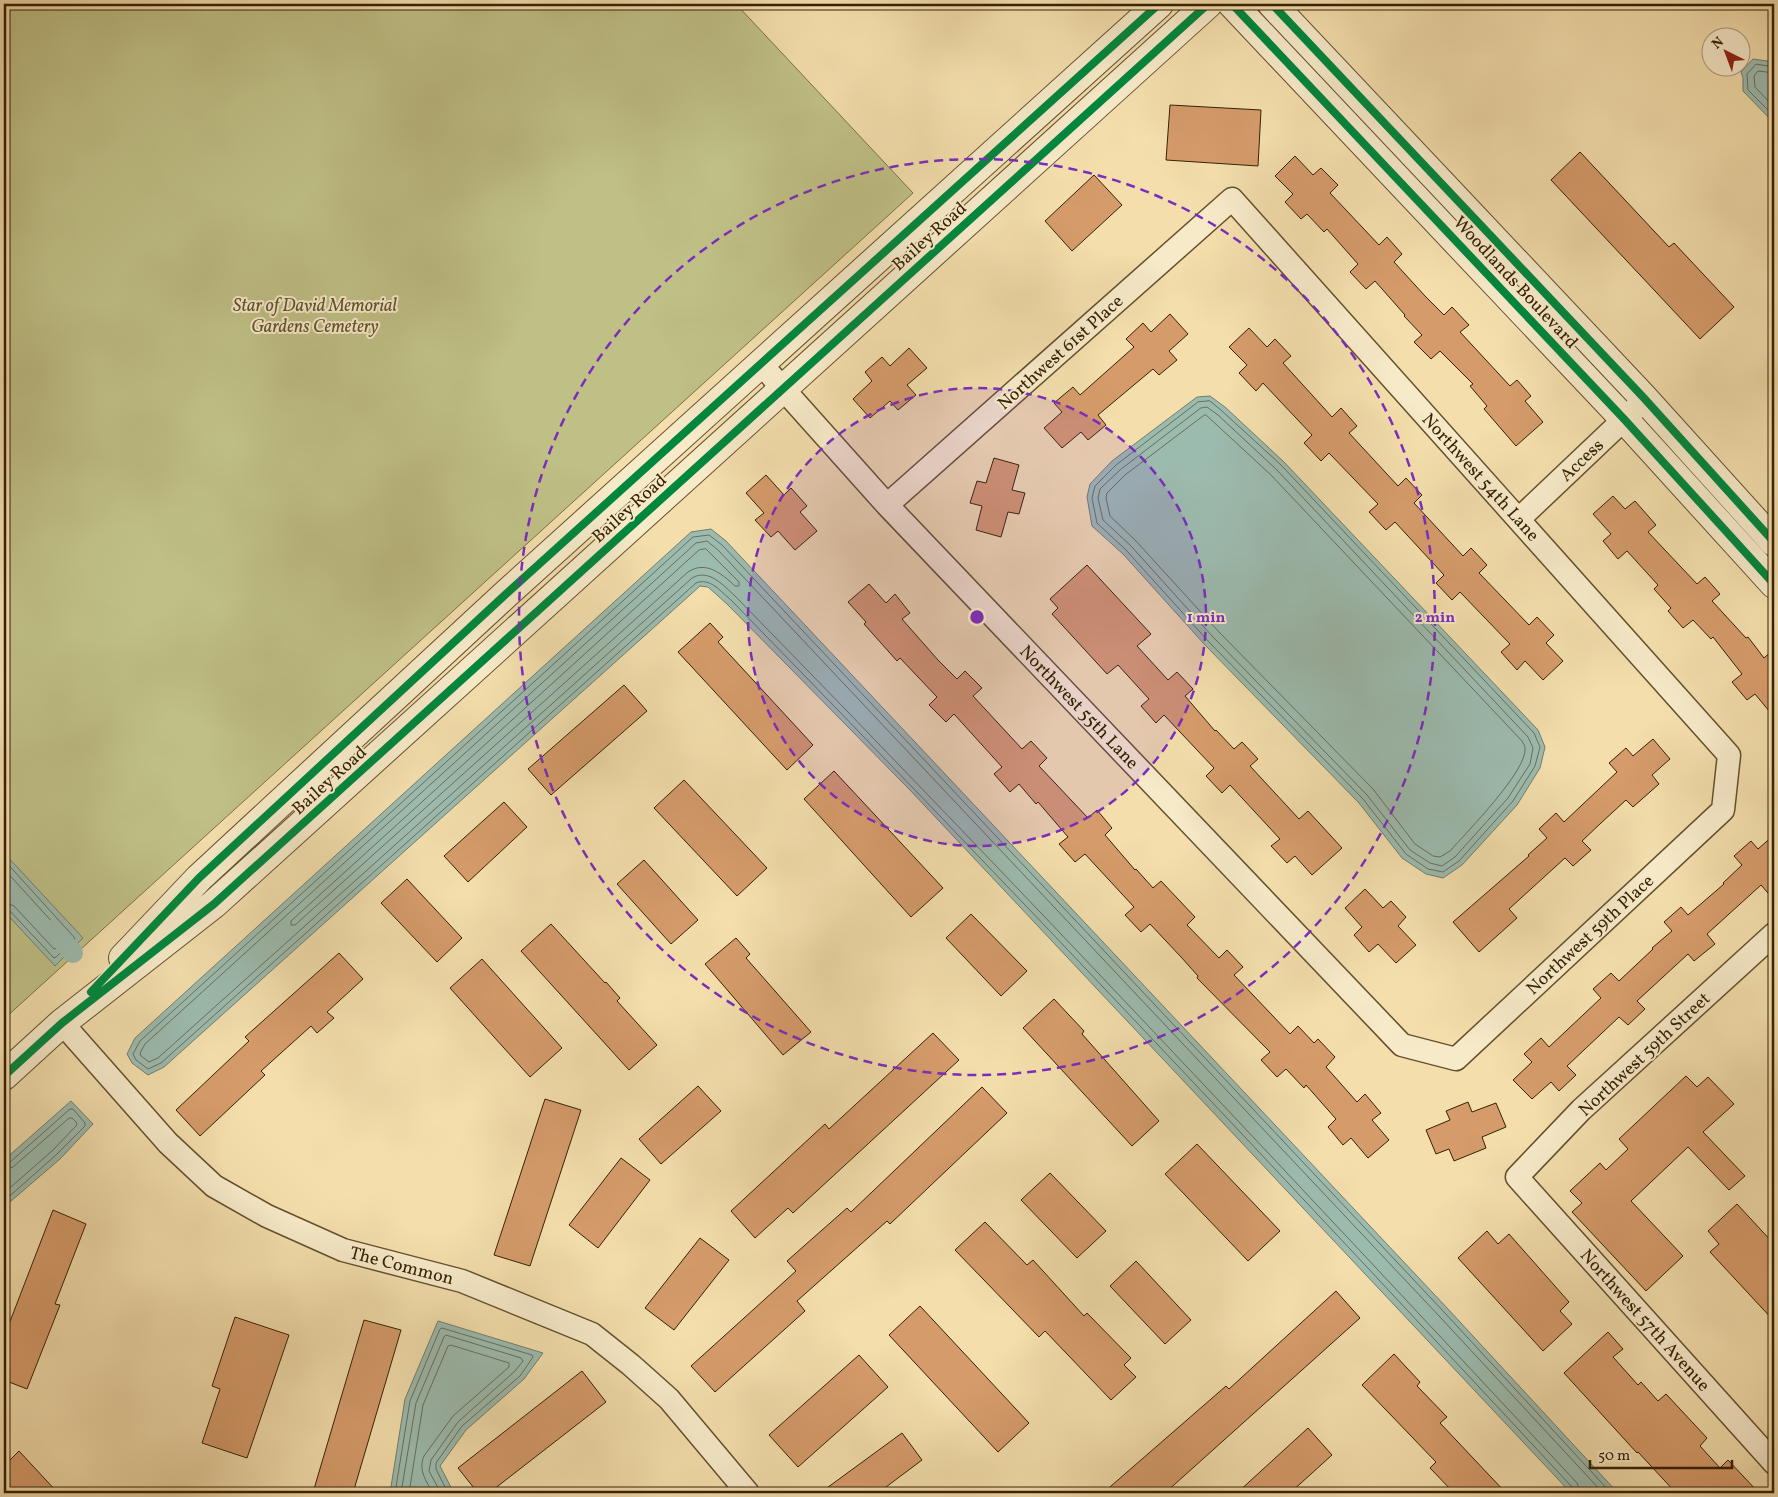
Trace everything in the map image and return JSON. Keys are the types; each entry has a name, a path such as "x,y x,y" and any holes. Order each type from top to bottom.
{"street":[{"name":"Bailey Road","path":"62,1023 198,878 512,588 1159,4"},
{"name":"Bailey Road","path":"4,1076 62,1023 214,904 1208,4"},
{"name":"Woodlands Boulevard","path":"1232,4 1624,419 1774,584"},
{"name":"Woodlands Boulevard","path":"1272,4 1645,400 1774,542"},
{"name":"Northwest 61st Place","path":"887,505 1232,199"},
{"name":"Northwest 54th Lane","path":"1232,199 1729,755"},
{"name":"Northwest 55th Lane","path":"761,364 887,505 1402,1045"},
{"name":"Access","path":"1519,519 1645,400"},
{"name":"Northwest 59th Place","path":"1402,1045 1456,1059 1723,810 1729,755"},
{"name":"Northwest 59th Street","path":"1517,1178 1581,1110 1774,934"},
{"name":"The Common","path":"62,1023 168,1143 214,1186 267,1216 343,1250 462,1282 592,1334 670,1399 748,1493"},
{"name":"Northwest 57th Avenue","path":"1517,1178 1774,1463"}],"green space":[{"name":"Star of David Memorial Gardens Cemetery","path":"4,4 736,4 913,193 4,1019"}],"water":[{"path":"1753,59 1774,62 1774,123 1743,91 1743,78 1750,78 1750,62"},
{"path":"1210,396 1225,407 1284,462 1538,730 1545,747 1540,768 1517,805 1462,865 1443,878 1426,874 1402,858 1359,803 1205,645 1123,554 1092,526 1087,497 1090,484 1112,461 1197,397"},
{"path":"711,529 726,541 1448,1309 1618,1493 1571,1493 909,789 708,587 700,586 164,1067 148,1075 132,1063 127,1054 135,1038 691,532"},
{"path":"4,853 83,938 55,966 4,911"},
{"path":"71,1101 93,1124 60,1159 4,1207 4,1160"},
{"path":"438,1321 543,1353 524,1379 466,1430 440,1466 454,1493 390,1493 405,1399"}],"building":[{"path":"1170,105 1261,110 1258,166 1166,160"},
{"path":"1580,152 1669,247 1674,243 1734,307 1700,339 1551,180"},
{"path":"1295,156 1313,175 1321,168 1338,185 1330,193 1379,245 1387,237 1402,254 1394,262 1444,315 1452,307 1469,325 1460,332 1510,386 1517,380 1531,396 1525,401 1543,422 1516,446 1484,409 1487,406 1470,386 1473,384 1440,351 1431,359 1414,342 1422,335 1375,281 1366,289 1350,272 1358,264 1327,229 1324,232 1307,214 1301,219 1285,202 1293,194 1275,176"},
{"path":"1094,175 1122,205 1072,251 1045,221"},
{"path":"1170,314 1188,334 1169,351 1177,360 1159,375 1153,369 1098,415 1106,425 1088,440 1081,432 1062,448 1044,428 1062,412 1054,403 1073,387 1080,395 1134,347 1126,339 1143,323 1151,332"},
{"path":"1249,328 1267,347 1275,339 1291,356 1283,363 1332,417 1341,408 1357,426 1349,433 1398,486 1406,478 1422,495 1414,503 1463,556 1471,548 1487,565 1479,573 1529,625 1537,617 1554,635 1546,643 1563,661 1543,680 1525,661 1517,670 1501,652 1510,644 1460,592 1452,600 1436,583 1444,575 1395,522 1386,530 1369,512 1378,504 1329,453 1321,461 1304,443 1312,435 1263,383 1256,391 1239,373 1247,365 1229,347"},
{"path":"909,348 927,368 907,385 916,395 898,410 890,401 870,418 853,399 872,381 865,372 882,357 890,366"},
{"path":"994,458 1019,465 1012,490 1025,493 1019,514 1008,512 1001,537 976,530 982,506 970,503 977,481 986,483"},
{"path":"766,475 784,495 791,488 807,506 800,512 817,531 795,550 778,531 771,537 755,520 764,513 746,493"},
{"path":"1613,496 1625,509 1635,501 1656,525 1648,532 1697,584 1705,577 1720,594 1712,601 1746,638 1748,637 1764,658 1774,649 1774,717 1755,694 1747,700 1732,682 1742,674 1713,637 1711,639 1693,620 1683,628 1668,611 1671,608 1654,589 1658,585 1627,551 1618,559 1603,541 1611,534 1593,514"},
{"path":"1087,565 1151,634 1137,646 1168,680 1177,672 1193,689 1185,696 1215,731 1234,749 1242,742 1258,759 1250,766 1299,819 1308,811 1342,848 1312,875 1295,856 1287,863 1271,846 1280,839 1230,785 1222,793 1206,776 1214,768 1164,715 1156,723 1141,706 1149,699 1118,665 1107,674 1052,614 1058,608 1050,599"},
{"path":"869,584 886,603 895,594 910,613 902,619 938,660 957,679 965,671 982,688 973,696 1022,749 1031,741 1047,758 1039,766 1088,818 1097,810 1112,828 1105,835 1135,870 1153,888 1161,881 1195,917 1187,925 1219,958 1227,950 1243,967 1234,975 1290,1034 1298,1026 1314,1043 1318,1039 1335,1057 1326,1067 1357,1102 1365,1094 1381,1113 1372,1120 1389,1140 1368,1158 1351,1138 1343,1145 1328,1127 1336,1119 1306,1085 1304,1088 1286,1069 1277,1077 1261,1060 1270,1052 1197,978 1198,976 1150,924 1141,932 1125,915 1134,907 1085,854 1075,862 1059,844 1068,837 1038,802 1036,804 1019,784 1010,792 994,774 1002,767 954,714 946,722 929,705 937,697 900,658 897,661 864,624 866,622 848,602"},
{"path":"710,623 723,637 718,642 813,745 787,770 678,652"},
{"path":"624,685 647,711 551,795 528,769"},
{"path":"1653,739 1670,759 1652,775 1659,784 1633,807 1626,800 1601,823 1582,841 1591,850 1573,866 1565,858 1509,909 1517,918 1479,952 1453,922 1547,838 1539,829 1556,813 1564,822 1617,772 1609,763 1626,748 1633,756"},
{"path":"834,771 943,888 911,917 804,799"},
{"path":"684,780 767,868 737,896 654,808"},
{"path":"504,802 527,827 468,882 444,856"},
{"path":"1774,835 1774,900 1761,885 1707,934 1715,944 1694,961 1688,954 1637,1001 1645,1009 1628,1025 1619,1017 1567,1066 1576,1075 1559,1091 1551,1082 1532,1099 1513,1080 1532,1062 1524,1054 1541,1038 1549,1047 1601,998 1593,989 1611,973 1619,981 1672,931 1664,922 1681,907 1688,915 1724,884 1742,865 1734,856 1751,841 1758,849"},
{"path":"644,860 698,920 671,944 617,884"},
{"path":"407,879 462,938 437,962 381,903"},
{"path":"1365,889 1383,908 1391,901 1406,917 1398,926 1416,945 1396,963 1378,944 1369,952 1354,935 1362,927 1345,908"},
{"path":"971,914 1027,971 1001,996 946,938"},
{"path":"551,924 606,982 620,998 617,1001 657,1045 629,1070 521,951"},
{"path":"736,938 750,954 746,958 811,1032 783,1055 705,964"},
{"path":"339,953 363,979 327,1012 334,1018 317,1033 311,1026 261,1071 265,1075 200,1136 176,1110 249,1041 245,1037"},
{"path":"482,959 562,1048 530,1077 450,988"},
{"path":"1054,999 1084,1031 1082,1034 1159,1121 1132,1146 1023,1028"},
{"path":"933,1033 959,1060 793,1213 788,1208 755,1238 731,1211 825,1124 829,1129"},
{"path":"1686,1076 1697,1087 1708,1077 1734,1104 1703,1132 1745,1176 1729,1190 1688,1147 1631,1201 1683,1256 1646,1291 1572,1212 1582,1203 1570,1191 1600,1163 1606,1170 1628,1149 1619,1139"},
{"path":"698,1086 721,1111 661,1164 639,1139"},
{"path":"982,1087 1007,1113 890,1224 887,1221 797,1301 805,1311 715,1392 691,1366 796,1271 787,1261 847,1208 851,1212"},
{"path":"545,1099 581,1110 530,1266 494,1255"},
{"path":"1468,1102 1472,1112 1496,1103 1506,1127 1482,1137 1486,1148 1454,1161 1449,1149 1436,1154 1426,1130 1450,1120 1446,1111"},
{"path":"1197,1144 1280,1231 1248,1261 1165,1174"},
{"path":"621,1158 650,1180 598,1248 569,1225"},
{"path":"1050,1173 1106,1231 1077,1258 1021,1200"},
{"path":"1737,1204 1774,1244 1774,1321 1710,1252 1719,1244 1708,1231"},
{"path":"53,1210 86,1224 55,1304 60,1305 27,1389 4,1380 4,1337"},
{"path":"985,1222 1027,1265 1033,1260 1084,1316 1087,1313 1131,1358 1124,1365 1136,1377 1111,1400 1045,1331 1039,1337 955,1250"},
{"path":"1487,1231 1498,1244 1509,1234 1569,1302 1560,1311 1572,1324 1543,1351 1458,1258"},
{"path":"700,1238 729,1260 674,1330 645,1308"},
{"path":"1136,1261 1191,1320 1165,1344 1110,1286"},
{"path":"1336,1291 1360,1318 1165,1493 1103,1493 1226,1386 1229,1389"},
{"path":"920,1306 1029,1423 998,1452 889,1335"},
{"path":"235,1317 289,1335 247,1458 202,1443 220,1389 212,1386"},
{"path":"364,1320 401,1330 353,1493 330,1493 314,1489"},
{"path":"1608,1332 1623,1349 1613,1357 1638,1385 1641,1382 1658,1401 1666,1394 1707,1438 1700,1446 1720,1468 1728,1460 1759,1493 1676,1493 1637,1453 1564,1373"},
{"path":"1394,1354 1420,1382 1417,1386 1447,1417 1440,1423 1506,1493 1454,1493 1430,1468 1436,1462 1362,1385"},
{"path":"859,1355 888,1387 798,1467 769,1435"},
{"path":"582,1371 606,1402 489,1493 478,1493 458,1468"},
{"path":"1308,1428 1332,1455 1290,1493 1237,1493"},
{"path":"902,1433 922,1460 878,1493 820,1493"},
{"path":"19,1451 58,1493 4,1493 4,1466"}],"waterway":[{"path":"53,930 73,953"}],"cycle path":[{"path":"91,992 199,878 506,594 1159,4"},
{"path":"4,1076 62,1023 214,904 1208,4"},
{"path":"1232,4 1624,419 1774,584"},
{"path":"1272,4 1643,397 1774,542"}]}
